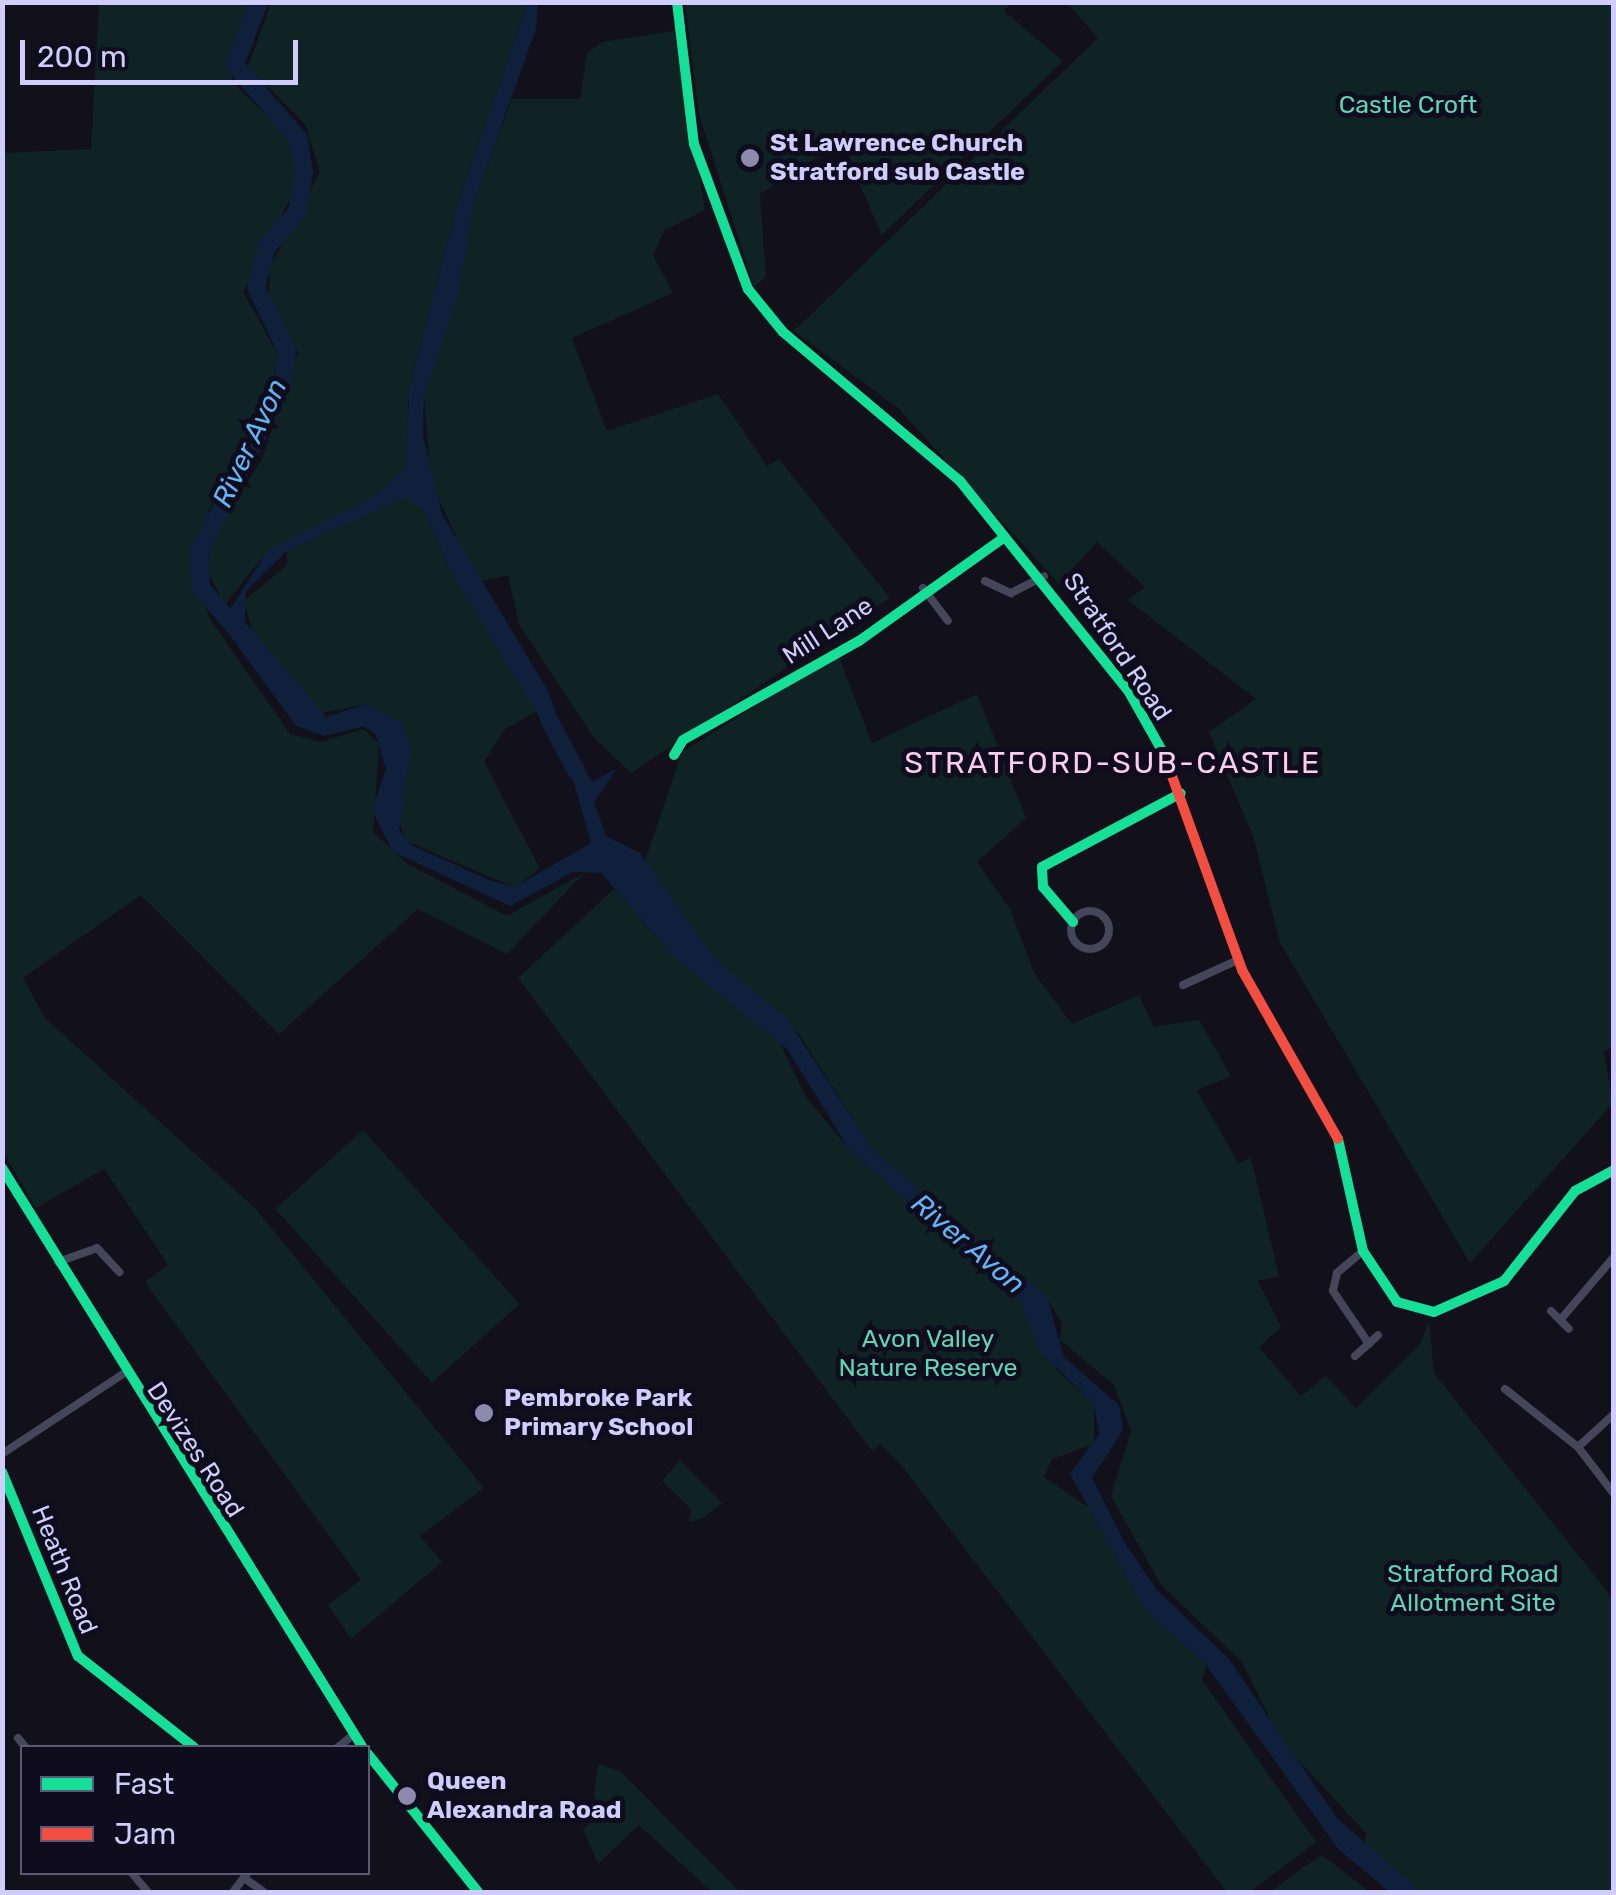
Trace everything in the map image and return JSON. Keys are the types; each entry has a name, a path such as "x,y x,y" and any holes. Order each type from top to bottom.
{"street":[{"name":"Stratford Road","path":"677,2 694,144 748,290 808,355 960,480 1005,538 1044,576 1129,692 1181,793 1238,960 1334,1121 1363,1252 1397,1302 1434,1312 1462,1307 1504,1282 1583,1184 1614,1170"},
{"name":"Mill Lane","path":"674,755 683,740 859,641 922,588 1005,538"},
{"path":"985,581 1010,593 1044,576"},
{"path":"922,588 948,620"},
{"path":"1073,922 1098,913 1109,934 1085,948 1073,922 1043,887 1042,867 1181,793"},
{"path":"1183,985 1238,960"},
{"name":"Devizes Road","path":"2,1168 123,1374 361,1745"},
{"path":"58,1262 97,1248 120,1272"},
{"path":"1363,1252 1336,1273 1333,1291 1369,1344"},
{"path":"1561,1319 1614,1257"},
{"path":"1551,1311 1569,1329"},
{"path":"1355,1356 1378,1335"},
{"path":"2,1454 123,1374"},
{"path":"1505,1390 1578,1447 1614,1494"},
{"path":"1578,1447 1614,1414"},
{"name":"Heath Road","path":"2,1472 78,1656 191,1745"},
{"path":"341,1745 354,1734"},
{"path":"18,1738 24,1745"},
{"path":"370,1757 478,1892"},
{"path":"233,1892 246,1876 264,1892"}],"green space":[{"path":"99,3 249,3 230,61 233,83 296,144 295,189 243,292 279,356 267,400 208,511 193,574 210,619 290,734 321,742 363,729 379,744 373,832 406,863 507,916 584,873 507,954 418,909 279,1034 141,895 23,978 44,1017 255,1208 484,1488 420,1536 442,1562 351,1639 328,1605 361,1580 145,1282 168,1265 104,1169 36,1208 3,1152 3,153 91,149"},
{"path":"271,3 528,3 459,199 409,390 406,467 372,498 268,550 225,605 208,572 211,542 262,459 298,352 268,311 270,267 320,172 305,124 248,67"},
{"path":"685,3 1010,3 1004,11 1063,61 882,235 841,142 760,194 766,277 754,287 699,114"},
{"name":"Castle Croft","path":"1067,3 1613,3 1614,1046 1604,1052 1613,1103 1470,1263 1280,943 1253,836 1209,732 1256,699 1128,600 1145,587 1097,542 1059,584 898,408 794,331 1098,38"},
{"path":"674,31 705,210 665,230 653,255 673,293 572,338 607,431 718,394 767,466 779,459 890,598 631,773 594,738 519,624 508,575 478,582 431,483 424,394 474,202 512,99 580,99 587,53 602,42"},
{"path":"406,496 427,515 451,572 538,710 504,730 484,762 540,868 515,887 408,842 395,816 408,773 367,704 322,713 253,634 244,601 287,565 287,551"},
{"name":"Stratford Road Allotment Site","path":"838,655 872,743 977,694 1026,818 977,862 1010,909 1034,973 1072,1024 1139,995 1154,1027 1199,1020 1231,1076 1197,1090 1238,1163 1251,1158 1279,1276 1258,1281 1281,1327 1259,1347 1301,1396 1326,1376 1356,1408 1421,1343 1429,1320 1434,1373 1613,1599 1613,1892 1421,1892 1364,1845 1366,1833 1282,1743 1242,1662 1161,1585 1111,1496 1131,1431 1114,1385 1060,1340 1062,1323 1046,1297 873,1150 799,1034 714,958 644,864 682,752"},
{"name":"Avon Valley Nature Reserve","path":"614,889 672,955 779,1041 806,1097 848,1148 1022,1302 1058,1371 1094,1404 1094,1444 1052,1459 1044,1477 1088,1507 1145,1610 1206,1665 1202,1680 1316,1842 1250,1892 1227,1892 901,1465 880,1444 872,1451 518,978"},
{"path":"363,1130 520,1304 432,1383 275,1209"},
{"path":"680,1460 722,1503 704,1518 689,1522 691,1509 662,1481"},
{"path":"598,1764 620,1771 740,1892 712,1892 639,1825 598,1864 583,1829 605,1812 594,1796"},
{"path":"1322,1855 1370,1892 1271,1892 1302,1868"}],"water":[{"path":"528,3 538,3 536,29 474,202 457,298 424,394 423,436 442,514 548,691 564,738 543,723 451,572 427,515 406,497 287,551 246,591 245,622 326,717 366,704 402,723 411,751 399,830 413,846 489,880 515,887 591,843 566,754 574,750 592,782 617,768 594,803 606,836 640,853 714,958 788,1020 873,1150 1047,1297 1064,1357 1119,1405 1123,1430 1092,1478 1125,1543 1156,1589 1229,1659 1337,1818 1421,1892 1390,1892 1339,1850 1206,1665 1145,1610 1070,1474 1099,1434 1094,1404 1038,1349 1022,1302 848,1148 788,1050 672,955 601,873 573,872 510,906 393,852 372,810 386,769 376,735 364,726 325,736 296,726 221,623 268,550 372,498 406,467 409,390 459,199"}],"waterway":[{"name":"River Avon","path":"237,630 201,588 200,550 282,388 287,351 256,288 267,247 297,212 304,172 299,139 235,65 259,2"},
{"name":"River Avon","path":"549,720 577,772"}],"traffic: fast":[{"path":"677,2 694,144 748,289 783,332 960,481 1129,692 1164,754"},
{"path":"674,755 683,740 859,641 1005,537"},
{"path":"1073,922 1043,887 1042,867 1181,793"},
{"path":"1338,1139 1363,1251 1397,1302 1434,1312 1504,1281 1575,1191 1614,1170"},
{"path":"2,1168 361,1745"},
{"path":"2,1472 78,1656 191,1745"},
{"path":"370,1757 478,1892"}],"traffic: jam":[{"path":"1164,754 1242,970 1338,1139"}],"place":[{"name":"St Lawrence Church Stratford sub Castle","path":"750,158"},
{"name":"Pembroke Park Primary School","path":"484,1413"},
{"name":"Queen Alexandra Road","path":"407,1796"}],"district":[{"name":"STRATFORD-SUB-CASTLE","path":"1113,763"}]}
